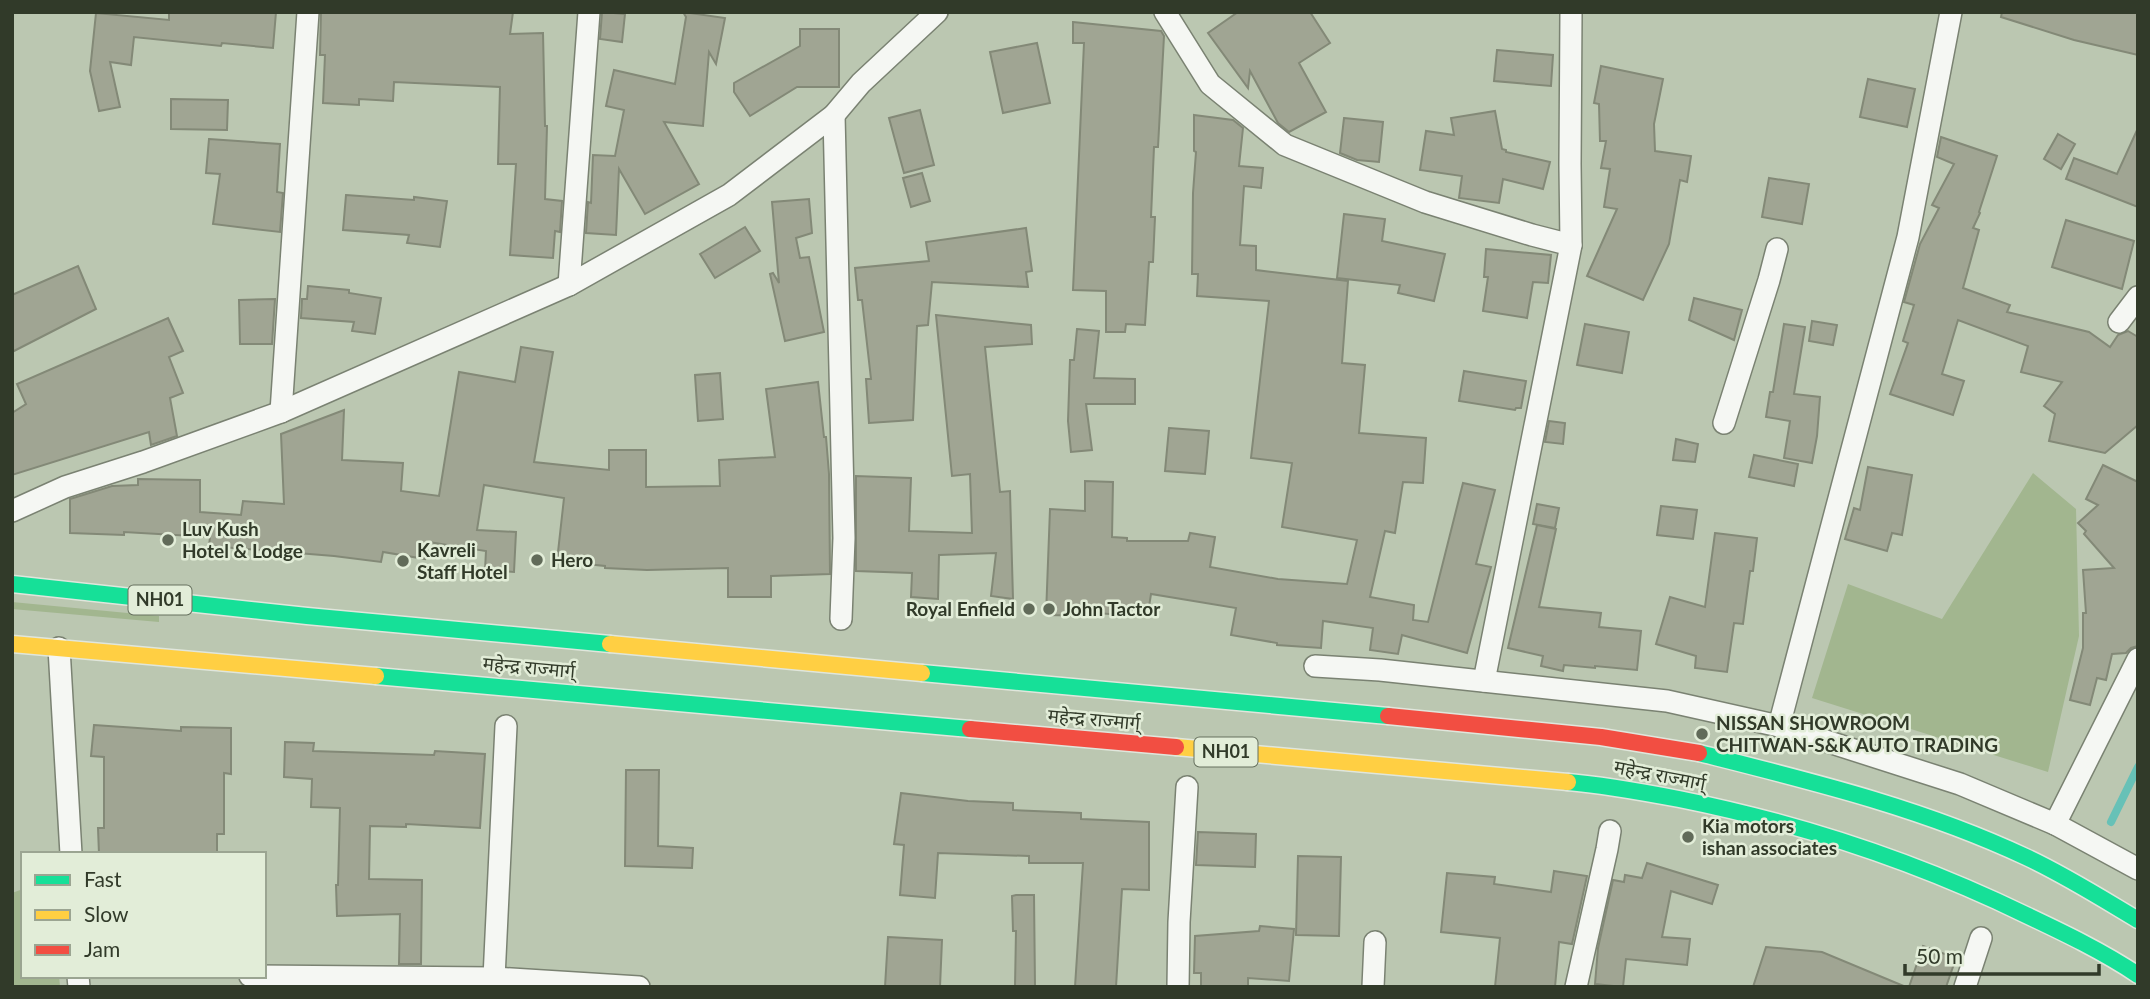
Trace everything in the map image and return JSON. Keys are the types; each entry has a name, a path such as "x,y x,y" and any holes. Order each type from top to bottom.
{"highway":[{"name":"महेन्द्र राज्मार्ग्","path":"12,584 307,616 1498,726 1601,737 1690,751 1846,790 1959,829 2025,856 2072,880 2138,920"},
{"name":"महेन्द्र राज्मार्ग्","path":"12,644 1585,783 1644,792 1782,822 1913,865 2014,908 2138,975"}],"street":[{"path":"281,412 308,12"},
{"path":"569,285 589,12"},
{"path":"12,511 65,487 281,412 569,285 729,195 834,115 861,83 937,12"},
{"path":"1165,12 1210,84 1285,145 1424,202 1571,245"},
{"path":"1484,681 1571,245 1571,12"},
{"path":"1779,726 1908,237 1951,12"},
{"path":"834,115 845,538 841,620"},
{"path":"1724,423 1777,248"},
{"path":"2119,321 2138,297"},
{"path":"59,648 71,852"},
{"path":"2055,824 2138,659"},
{"path":"1315,666 1380,670 1667,701 1779,726 1960,784 2055,824 2138,869"},
{"path":"494,978 506,726"},
{"path":"1178,987 1187,787"},
{"path":"1576,987 1610,831"},
{"path":"1965,987 1981,938"},
{"path":"1373,987 1375,942"},
{"path":"266,976 494,978 639,987"}],"green space":[{"path":"2033,473 2076,509 2079,636 2048,772 1812,698 1848,584 1942,619"},
{"path":"12,602 159,616 159,622 12,609"},
{"path":"21,890 21,978 59,978 60,987 12,987 12,893"}],"building":[{"path":"169,12 276,12 273,48 222,43 221,46 134,37 131,65 110,62 120,107 99,111 90,71 96,13 169,20"},
{"path":"321,12 513,12 510,34 543,33 547,126 545,199 562,201 560,232 555,231 553,258 510,255 516,164 498,164 500,87 394,82 393,101 359,99 359,105 323,103 325,55 320,55"},
{"path":"602,12 625,14 622,42 600,39"},
{"path":"683,12 725,18 716,64 709,52 703,126 664,122 699,184 645,214 619,169 616,235 586,233 588,202 591,203 593,155 615,156 624,110 606,106 614,70 675,84 686,17"},
{"path":"1238,12 1310,12 1330,43 1299,63 1326,112 1289,132 1278,123 1250,71 1248,88 1208,33"},
{"path":"2002,12 2138,12 2138,55 2074,40 2001,17"},
{"path":"1073,22 1161,31 1164,36 1158,147 1154,147 1151,217 1155,217 1153,262 1149,262 1145,325 1126,324 1125,332 1106,332 1106,291 1073,290 1084,43 1073,43"},
{"path":"800,29 839,29 839,87 797,87 750,116 734,92 734,83 800,46"},
{"path":"1037,43 1050,103 1003,113 990,52"},
{"path":"1497,50 1553,55 1551,86 1494,81"},
{"path":"1601,66 1663,79 1654,124 1655,151 1691,156 1687,182 1680,180 1669,244 1643,300 1587,276 1617,209 1604,207 1610,169 1601,168 1606,141 1600,141 1599,104 1594,103"},
{"path":"1868,79 1915,89 1907,127 1860,117"},
{"path":"171,99 228,100 227,130 171,129"},
{"path":"920,110 934,165 904,173 889,118"},
{"path":"1495,111 1502,149 1550,162 1543,189 1503,179 1499,203 1459,198 1462,176 1420,170 1426,131 1454,135 1451,118"},
{"path":"1194,115 1233,120 1243,128 1239,166 1263,168 1261,188 1244,186 1240,245 1256,246 1256,270 1348,281 1342,363 1365,365 1359,433 1426,438 1423,483 1403,482 1395,533 1385,531 1370,597 1414,605 1413,620 1428,622 1463,483 1495,490 1476,564 1491,567 1467,653 1402,635 1398,654 1370,650 1373,628 1323,621 1321,648 1277,645 1231,635 1236,608 1151,594 1148,613 1122,608 1122,615 1046,615 1050,509 1085,511 1085,481 1113,482 1112,537 1127,538 1127,541 1188,541 1190,533 1215,537 1210,567 1278,579 1347,584 1357,540 1282,527 1292,463 1251,458 1269,301 1197,296 1198,274 1192,274 1196,152"},
{"path":"1344,118 1383,122 1379,162 1357,160 1340,153"},
{"path":"2138,128 2138,207 2066,179 2074,158 2117,174"},
{"path":"2058,134 2075,144 2061,169 2044,159"},
{"path":"1941,137 1997,156 1973,228 1979,230 1963,288 2010,305 2007,312 2089,332 2110,347 2118,335 2128,331 2138,337 2138,425 2105,453 2049,441 2055,414 2044,406 2062,382 2021,372 2028,346 1958,320 1942,374 1964,381 1953,415 1890,394 1908,343 1903,341 1914,305 1904,302 1920,244 1939,208 1932,205 1954,164 1937,157"},
{"path":"209,139 280,144 277,192 283,193 280,232 213,224 220,174 206,173"},
{"path":"922,173 930,201 911,207 903,178"},
{"path":"1769,178 1809,184 1802,224 1762,217"},
{"path":"346,195 447,201 440,247 407,243 409,235 343,230"},
{"path":"809,199 812,233 796,238 800,258 809,257 824,332 785,341 770,274 773,273 779,283 772,202"},
{"path":"1344,214 1385,219 1382,241 1445,254 1434,301 1398,293 1400,285 1337,278"},
{"path":"2066,220 2134,241 2122,289 2052,267"},
{"path":"745,227 760,251 715,278 700,254"},
{"path":"1026,228 1032,271 1026,272 1028,287 932,282 928,325 917,326 913,420 869,423 866,379 871,379 862,300 858,300 855,268 929,261 926,242"},
{"path":"1486,249 1551,255 1548,283 1533,282 1527,318 1483,311 1488,277 1484,277"},
{"path":"78,266 96,309 12,352 12,295"},
{"path":"308,286 349,290 349,293 381,298 375,334 352,331 354,322 301,318 302,299 307,299"},
{"path":"1694,298 1742,310 1734,340 1689,320"},
{"path":"275,299 272,344 240,344 239,300"},
{"path":"936,315 1031,325 1032,344 985,347 1000,492 1010,491 1013,599 991,596 996,553 939,555 938,599 911,597 912,573 856,571 856,476 911,478 909,531 972,533 970,474 952,476"},
{"path":"168,318 183,351 169,357 183,393 170,398 177,436 151,445 149,432 12,475 12,413 26,404 17,384"},
{"path":"1812,321 1837,325 1833,345 1809,341"},
{"path":"1585,324 1629,332 1622,373 1577,365"},
{"path":"1784,324 1805,327 1794,394 1820,397 1812,463 1784,458 1790,421 1766,417 1770,392 1773,392"},
{"path":"1077,329 1099,331 1094,378 1135,379 1135,404 1086,404 1092,450 1071,452 1068,421 1070,360 1074,360"},
{"path":"521,347 553,352 534,462 609,470 609,450 646,450 646,487 720,486 719,460 775,457 766,389 818,382 829,474 830,574 771,576 771,597 728,597 728,568 647,570 605,568 557,561 564,498 484,485 477,530 516,532 514,572 485,570 486,551 428,542 425,559 383,552 381,562 209,546 210,537 124,532 124,535 70,533 70,499 112,486 138,485 138,479 200,480 200,512 241,515 243,501 284,504 281,434 344,410 342,460 403,463 401,491 439,496 459,372 515,382"},
{"path":"1464,371 1526,381 1521,408 1515,410 1459,401"},
{"path":"720,373 723,419 698,421 695,375"},
{"path":"1549,421 1565,423 1563,444 1545,442"},
{"path":"1169,428 1209,431 1205,474 1165,471"},
{"path":"1676,439 1698,444 1695,462 1673,460"},
{"path":"1754,455 1798,464 1794,486 1749,477"},
{"path":"2103,465 2138,482 2138,646 2126,653 2112,654 2106,680 2097,678 2090,705 2070,700 2083,648 2083,613 2086,613 2083,570 2114,568 2084,534 2086,531 2078,523 2098,505 2086,499"},
{"path":"1868,467 1912,475 1902,535 1892,533 1887,551 1845,539 1854,508 1860,510"},
{"path":"1537,504 1559,508 1555,528 1533,524"},
{"path":"1661,506 1697,510 1693,539 1657,535"},
{"path":"1537,525 1556,529 1539,607 1601,613 1599,627 1641,631 1637,670 1564,665 1563,671 1541,666 1543,656 1508,648"},
{"path":"1715,533 1757,538 1743,624 1734,623 1727,672 1695,668 1696,656 1656,644 1670,597 1705,607"},
{"path":"94,725 181,731 181,727 231,728 231,774 224,773 224,834 217,834 217,852 99,852 98,828 104,828 104,757 91,756"},
{"path":"285,742 314,743 313,751 434,755 435,751 485,754 480,828 406,824 406,827 370,826 369,879 422,880 421,964 399,964 400,914 337,916 340,808 311,807 312,779 284,777"},
{"path":"626,770 659,770 658,846 693,848 692,868 625,866"},
{"path":"901,793 1013,803 1013,810 1081,813 1081,819 1149,822 1149,890 1122,889 1116,987 1075,987 1083,863 1029,863 1029,856 938,853 935,898 900,895 904,845 894,844"},
{"path":"1198,832 1256,834 1255,867 1196,865"},
{"path":"1298,856 1341,857 1339,936 1296,935"},
{"path":"1647,863 1718,885 1712,904 1671,891 1662,937 1690,939 1687,965 1626,959 1623,987 1595,984 1598,948 1613,880 1624,882 1625,875 1642,878"},
{"path":"1554,871 1587,876 1572,944 1559,942 1555,987 1495,987 1500,938 1441,932 1447,873 1495,877 1494,884 1551,892"},
{"path":"1034,895 1035,987 1015,987 1016,931 1013,931 1012,896"},
{"path":"1260,926 1294,929 1289,981 1248,978 1248,987 1201,987 1201,973 1194,973 1195,936 1259,931"},
{"path":"888,937 942,940 940,987 885,987"},
{"path":"1923,946 1956,958 1946,987 1909,987"},
{"path":"1766,947 1822,952 1906,987 1753,987"}],"waterway":[{"path":"2111,822 2138,767"}],"traffic: fast":[{"path":"12,584 307,616 610,644"},
{"path":"922,673 1388,716"},
{"path":"376,676 970,729"},
{"path":"1699,753 1865,797 1947,824 2040,864 2138,920"},
{"path":"1568,782 1679,799 1768,820 1856,846 1984,895 2083,943 2138,975"}],"traffic: slow":[{"path":"12,644 376,676"},
{"path":"610,644 922,673"},
{"path":"1176,747 1568,782"}],"traffic: jam":[{"path":"1388,716 1601,737 1699,753"},
{"path":"970,729 1176,747"}],"place":[{"name":"Luv Kush Hotel & Lodge","path":"168,540"},
{"name":"Hero","path":"537,560"},
{"name":"Kavreli Staff Hotel","path":"403,561"},
{"name":"Royal Enfield","path":"1029,609"},
{"name":"John Tactor","path":"1049,609"},
{"name":"NISSAN SHOWROOM CHITWAN-S&K AUTO TRADING","path":"1702,734"},
{"name":"Kia motors ishan associates","path":"1688,837"}]}
